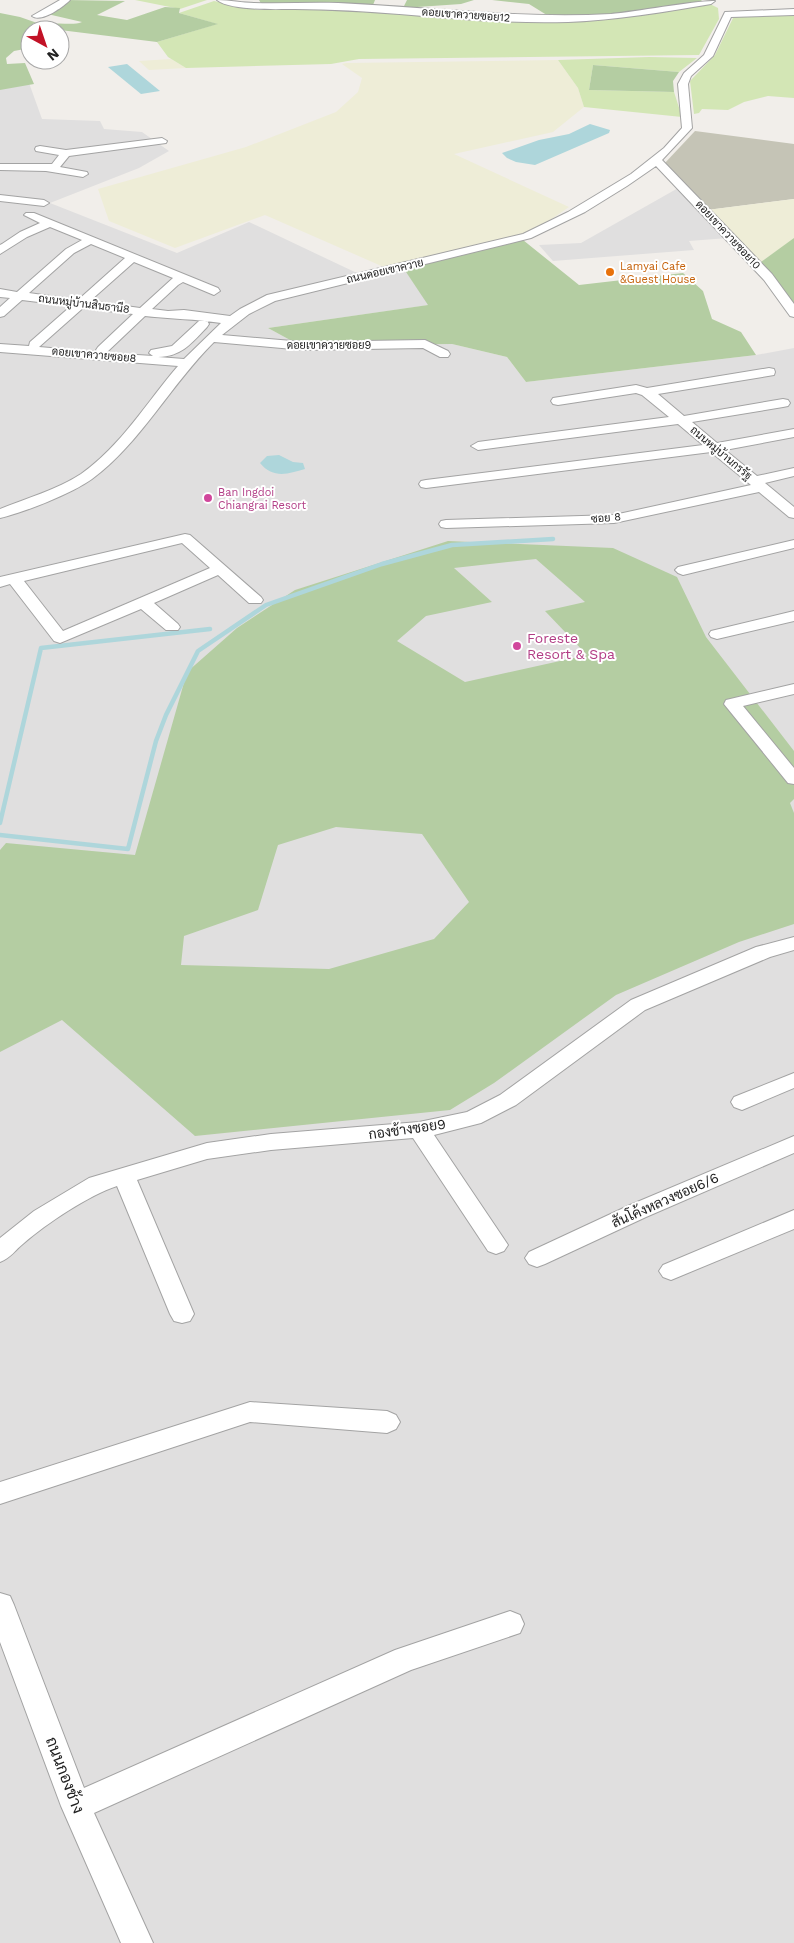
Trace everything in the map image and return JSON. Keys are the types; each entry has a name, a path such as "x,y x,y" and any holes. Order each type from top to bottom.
{"street":[{"path":"36,16 66,0"},
{"name":"ดอยเขาควายซอย12","path":"221,0 252,6 337,6 490,17 566,19 631,15 710,1"},
{"path":"710,1 721,6 728,14 794,12"},
{"name":"ถนนดอยเขาควาย","path":"0,514 76,483 95,470 127,438 188,363 230,320 253,305 271,298 527,236 551,227 639,174 657,161 675,144 687,128 683,84 687,75 708,56 728,14"},
{"path":"40,149 66,153 162,141"},
{"path":"0,168 56,167 66,153"},
{"name":"ดอยเขาควายซอย10","path":"657,161 768,278 794,313"},
{"path":"46,168 83,174"},
{"path":"0,198 44,203"},
{"path":"30,215 214,290"},
{"path":"0,251 17,237 34,228 50,224"},
{"path":"0,312 70,251 90,240"},
{"path":"34,345 82,304 132,257"},
{"path":"102,350 141,311 174,282 184,278"},
{"name":"ถนนหมู่บ้านสินธานี8","path":"0,293 168,315"},
{"path":"168,315 184,314 230,320"},
{"path":"149,353 167,354 177,350 203,324 181,321 168,315"},
{"name":"ดอยเขาควายซอย9","path":"213,338 304,346 425,344 444,354"},
{"name":"ดอยเขาควายซอย8","path":"0,348 188,363"},
{"path":"558,401 636,389 647,392 769,372"},
{"name":"ถนนหมู่บ้านกรรัฐ","path":"647,392 794,514"},
{"path":"478,446 680,420 783,403"},
{"path":"426,484 714,448 794,433"},
{"name":"ซอย 8","path":"446,524 614,518 758,484 794,472"},
{"path":"220,569 60,638 7,580 184,538 220,569 255,600"},
{"path":"683,570 794,544"},
{"path":"143,602 172,627"},
{"path":"717,634 794,616"},
{"path":"794,689 732,704 794,779"},
{"name":"กองช้างซอย9","path":"0,1253 15,1236 96,1184 207,1151 271,1142 419,1130 473,1118 508,1100 638,1005 763,952 794,942"},
{"path":"742,1102 794,1080"},
{"path":"419,1130 496,1245"},
{"name":"สันโค้งหลวงซอย6/6","path":"537,1258 638,1211 794,1144"},
{"path":"124,1176 182,1314"},
{"path":"671,1271 794,1219"},
{"path":"0,1493 250,1412 387,1422"},
{"name":"ถนนกองช้าง","path":"0,1605 76,1806 137,1943"},
{"path":"76,1806 405,1659 510,1624"}],"shaded area":[{"path":"29,83 42,119 100,121 104,129 142,132 169,151 139,168 50,203 177,253 249,222 359,274 404,269 429,305 268,328 301,346 452,344 507,357 526,382 756,355 794,348 794,1943 0,1943 0,88"},
{"path":"695,131 794,144 794,199 707,210 664,164"},
{"path":"680,187 728,238 689,241 694,250 553,261 539,245 581,243"}],"green space":[{"path":"66,0 125,1 97,15 127,20 165,7 180,8 179,13 218,24 157,42 70,32 70,24 82,22 43,13"},
{"path":"135,0 207,0 180,9"},
{"path":"259,0 375,0 373,5 262,5"},
{"path":"407,0 474,0 461,4 403,8"},
{"path":"492,0 702,1 610,16 550,17 529,4"},
{"path":"214,1 259,10 325,6 547,20 710,4 718,8 719,19 699,55 359,59 331,64 186,68 168,57 157,42 217,24 179,13"},
{"path":"0,13 29,20 20,20 20,50 14,51 6,58 7,64 20,63 20,70 28,70 34,84 0,90"},
{"path":"794,14 794,98 768,96 744,102 728,110 702,109 699,113 694,114 690,81 715,55 734,16"},
{"path":"649,57 697,58 679,72 593,65 589,90 674,92 682,117 584,107 578,88 558,60"},
{"path":"171,59 186,68 149,70 139,61"},
{"path":"558,60 578,88 584,107 553,132 454,154 569,207 533,232 386,268 265,215 175,248 109,221 98,189 246,147 336,112 358,92 362,78 342,64"},
{"path":"593,65 679,72 673,81 674,92 589,90"},
{"path":"794,199 794,239 761,262 707,210"},
{"path":"794,238 794,314 761,262"},
{"path":"523,240 579,285 683,273 703,291 712,319 741,332 756,355 526,382 507,357 452,344 301,346 268,328 428,305 404,269"},
{"path":"448,541 613,548 677,577 706,637 794,751 794,799 790,803 794,813 794,924 739,942 616,995 494,1083 450,1110 195,1136 62,1020 0,1052 0,850 6,843 135,855 187,672 237,628 295,590","holes":["536,559 585,602 545,611 587,655 465,682 397,641 426,616 492,602 454,568","336,827 422,834 469,902 434,939 329,969 181,965 184,936 258,910 278,845"]}],"water":[{"path":"127,64 160,91 141,94 108,67"},
{"path":"590,124 610,130 609,133 535,165 516,162 507,158 502,153 539,140 569,134"},
{"path":"279,455 293,462 303,463 305,469 281,474 270,471 260,463 267,456"}],"waterway":[{"path":"0,835 128,849 156,741 166,715 198,651 266,605 382,564 452,545 553,539"},
{"path":"0,823 41,648 210,629"}],"place":[{"name":"Lamyai Cafe &Guest House","path":"610,272"},
{"name":"Ban Ingdoi Chiangrai Resort","path":"208,498"},
{"name":"Foreste Resort & Spa","path":"517,646"}]}
